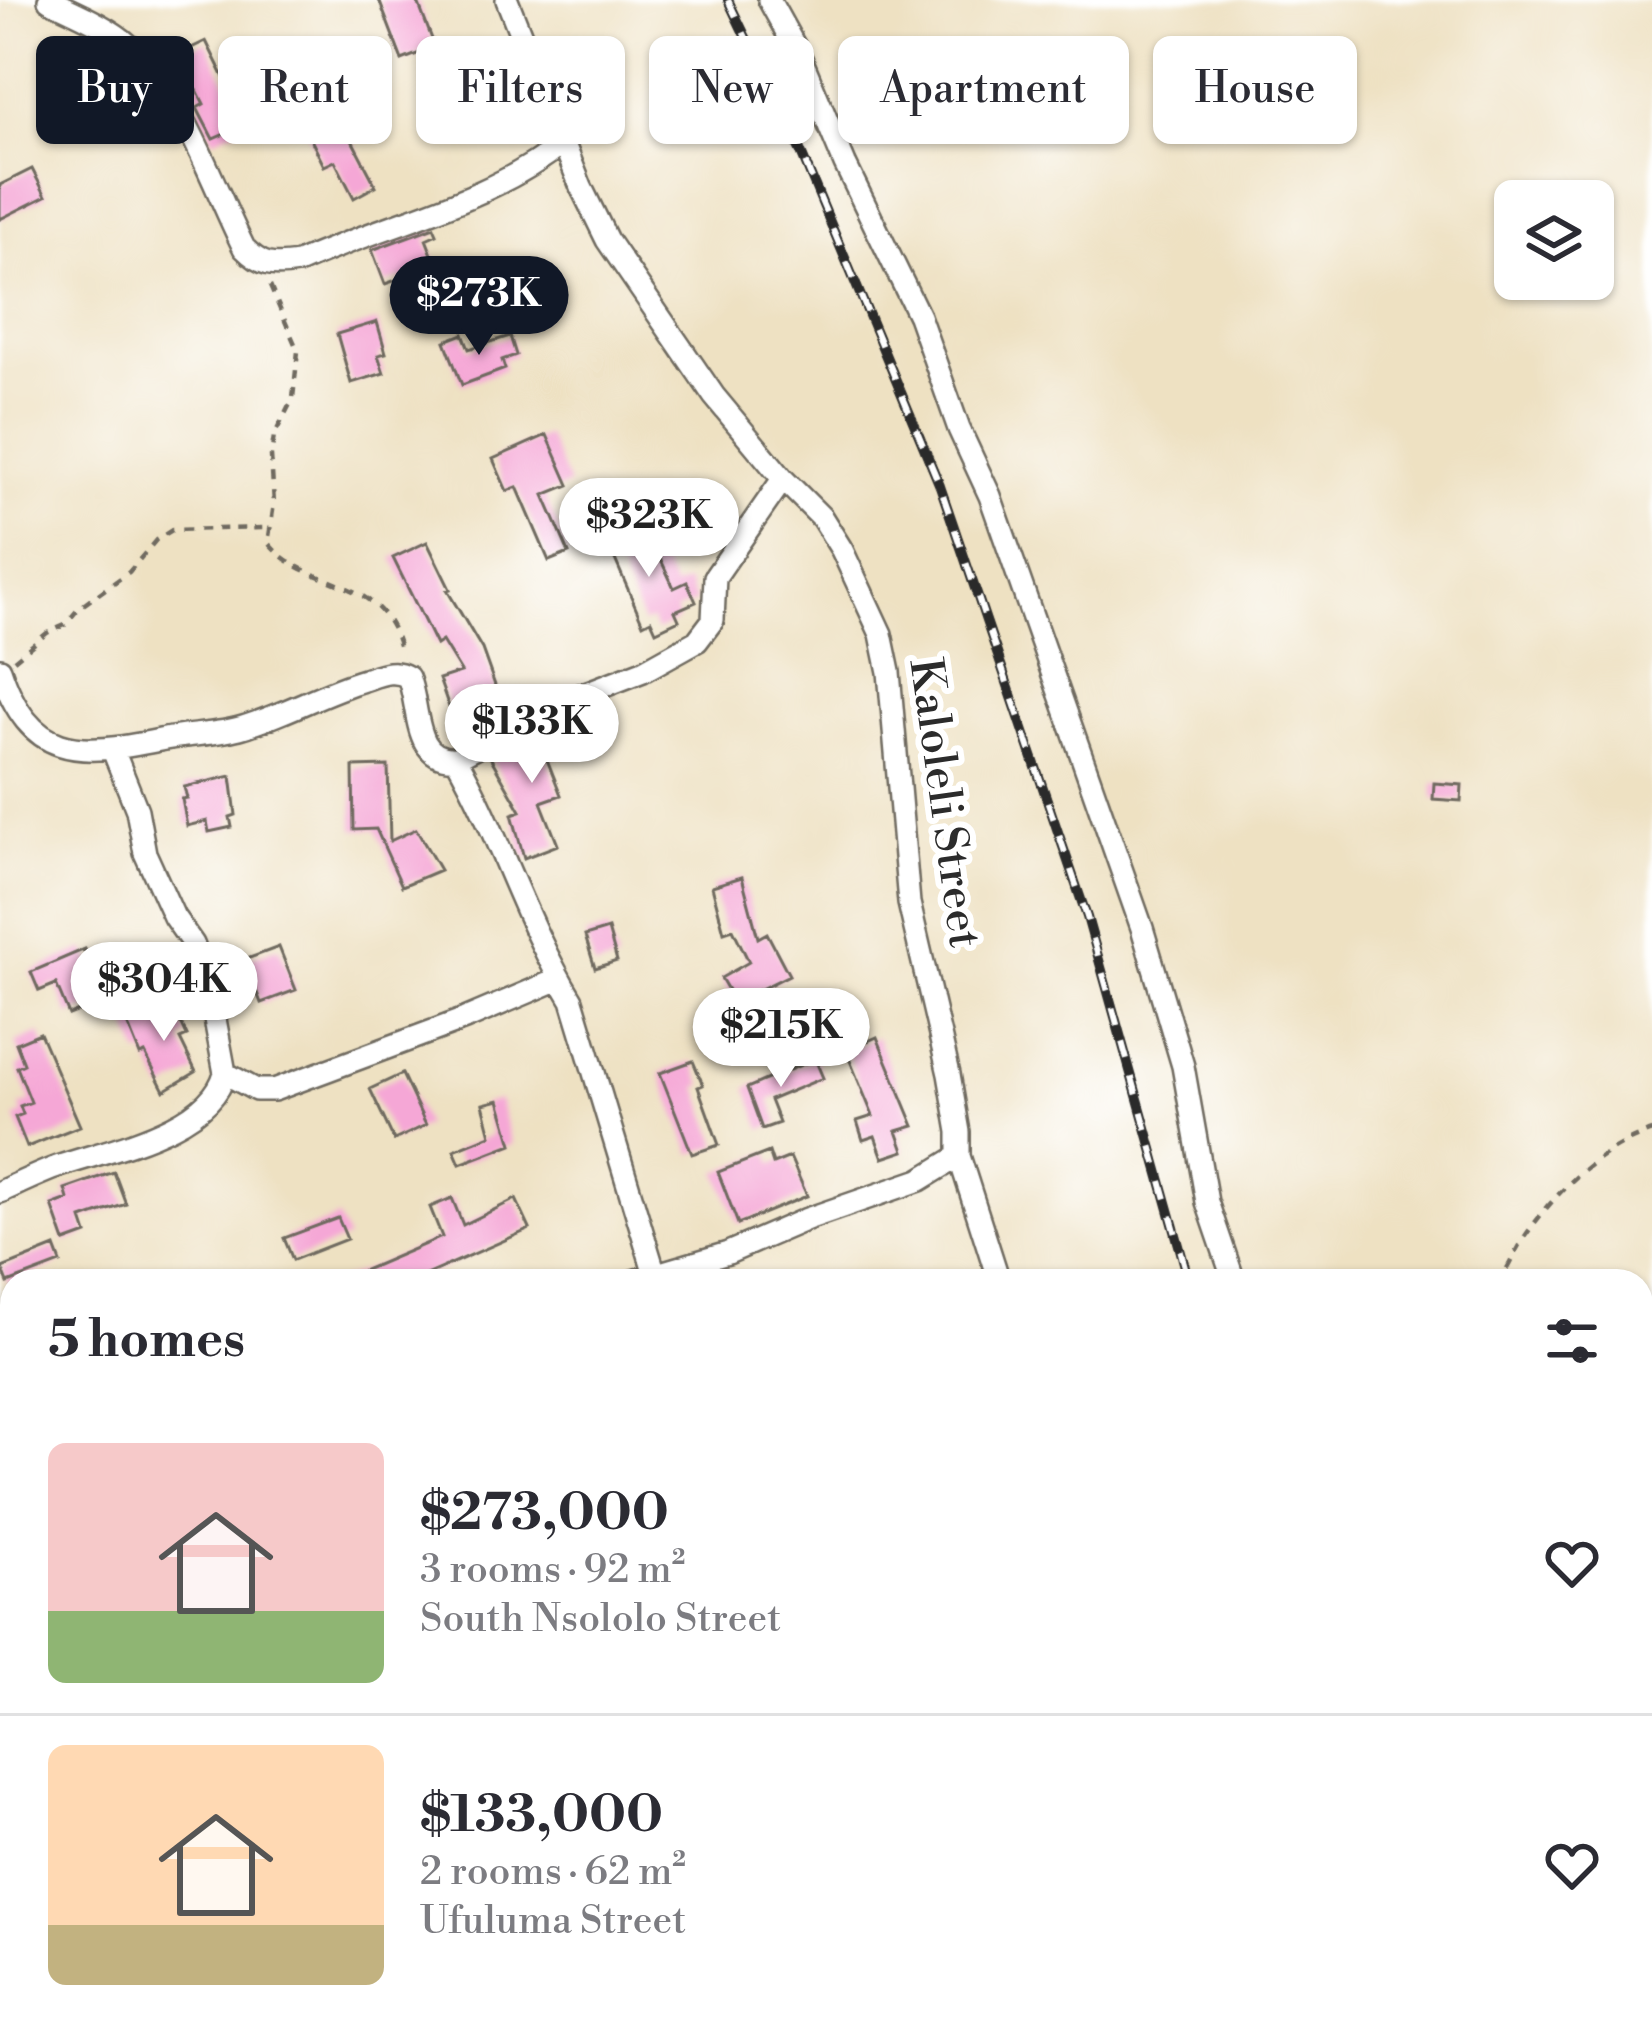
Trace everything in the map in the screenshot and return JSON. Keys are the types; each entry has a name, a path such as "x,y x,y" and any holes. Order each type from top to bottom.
{"street":[{"path":"49,0 126,41 147,63 172,100 244,248 260,264 275,267 298,262 457,201 540,162 562,144"},
{"name":"Kaloleli Street","path":"507,0 521,36"},
{"path":"769,0 800,56 852,180 919,316 959,429 990,496 1142,928 1184,1066 1207,1202 1230,1269"},
{"name":"Kaloleli Street","path":"565,144 608,240 640,290 714,396 822,518 881,634 889,672 909,903 949,1074 959,1156 995,1269"},
{"path":"0,670 24,722 46,742 113,750 242,728 358,681 401,672 414,693 424,743 439,756 456,758 552,706 643,670 697,641 713,620 716,578 783,479"},
{"path":"0,1192 53,1168 170,1129 222,1085 226,1072 209,987 194,944 174,917 145,853 137,810 113,750"},
{"path":"456,758 572,1000 654,1269"},
{"path":"226,1072 256,1090 274,1090 559,979"},
{"path":"680,1269 920,1180 959,1156"}],"path":[{"path":"260,264 298,351 293,398 274,436 274,504 268,543 367,596 390,620 400,646 401,672"},
{"path":"0,670 47,633 65,625 172,530 268,528"},
{"path":"1508,1269 1517,1247 1557,1193 1607,1151 1652,1131"}],"building":[{"path":"379,0 417,0 431,36 416,36 416,54 402,60"},
{"path":"206,41 218,65 218,137 213,139 197,108 204,104 194,84 194,47"},
{"path":"313,144 354,144 376,186 354,198 335,161 324,166"},
{"path":"32,169 46,196 0,219 0,185"},
{"path":"434,227 437,234 426,239 442,280 407,292 402,278 385,284 372,250"},
{"path":"377,322 386,353 378,355 384,373 351,383 337,334"},
{"path":"463,334 469,349 510,336 516,355 502,360 505,369 462,385 445,341"},
{"path":"547,435 569,485 544,495 569,553 549,561 517,487 507,491 493,459"},
{"path":"645,526 674,588 687,582 696,602 675,611 679,620 656,631 651,620 643,624 608,543"},
{"path":"427,542 447,590 482,649 497,691 449,707 439,679 461,672 442,641 436,645 393,558"},
{"path":"563,728 567,754 546,757 561,795 541,802 558,845 524,858 512,814 521,811 490,757 537,731"},
{"path":"388,766 390,841 416,829 440,870 402,886 376,829 354,830 353,767"},
{"path":"231,776 236,815 230,817 232,827 209,832 207,821 187,826 184,787"},
{"path":"1434,783 1462,785 1461,801 1433,799"},
{"path":"742,877 758,938 767,933 789,975 735,1002 721,978 749,962 733,929 724,932 712,886"},
{"path":"608,929 617,961 595,968 585,936"},
{"path":"279,947 296,990 261,1003 256,990 249,992 241,973 248,970 244,960"},
{"path":"85,949 109,999 69,1015 56,984 39,991 31,972"},
{"path":"179,1001 187,1020 181,1023 187,1036 180,1039 196,1072 164,1091 145,1053 140,1055 127,1023"},
{"path":"40,1033 80,1126 27,1147 15,1117 23,1114 20,1106 31,1102 17,1067 24,1064 16,1043"},
{"path":"877,1037 914,1126 897,1131 904,1151 883,1158 875,1136 863,1140 857,1121 873,1116 846,1051"},
{"path":"815,1059 823,1078 770,1100 779,1123 762,1129 747,1088"},
{"path":"693,1061 719,1145 692,1154 660,1073"},
{"path":"402,1074 426,1125 394,1140 370,1089"},
{"path":"499,1100 512,1144 460,1164 454,1150 491,1135 483,1104"},
{"path":"769,1152 773,1164 790,1157 807,1196 738,1224 718,1172"},
{"path":"114,1172 126,1204 82,1219 87,1234 65,1242 52,1205 68,1199 65,1189"},
{"path":"452,1198 463,1225 516,1199 530,1229 439,1269 367,1269 442,1237 430,1207"},
{"path":"338,1218 347,1239 293,1260 284,1238"},
{"path":"55,1247 61,1263 45,1269 2,1268"}],"railway":[{"path":"728,0 800,150 940,486 1087,917 1186,1269"}]}
